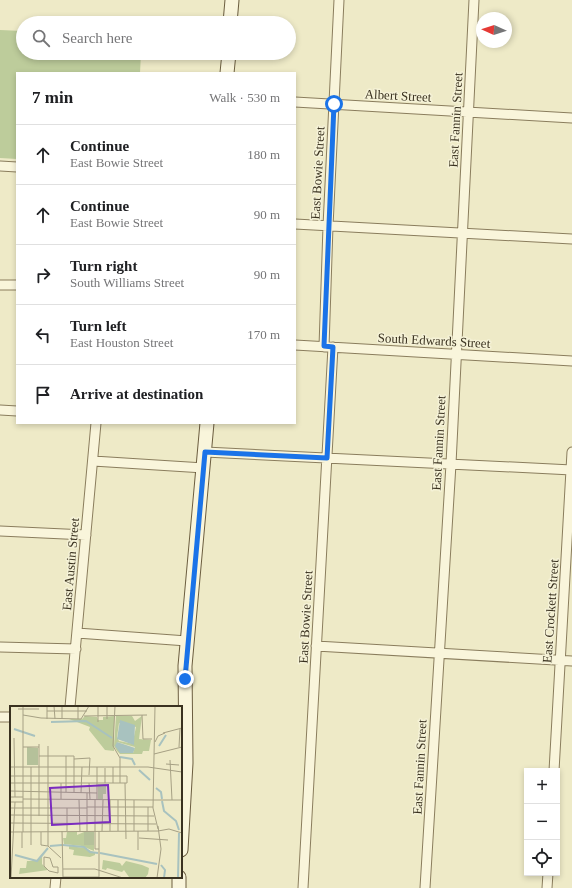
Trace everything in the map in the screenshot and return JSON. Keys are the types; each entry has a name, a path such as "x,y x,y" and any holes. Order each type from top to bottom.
{"main road":[{"path":"231,16 232,0"},
{"path":"227,72 228,60"},
{"path":"182,832 185,778 183,729 184,686 207,424"}],"street":[{"name":"East Bowie Street","path":"303,888 327,458 328,226 339,0"},
{"name":"East Fannin Street","path":"425,888 451,464 474,0"},
{"name":"Albert Street","path":"296,102 572,118"},
{"path":"0,166 16,167"},
{"path":"296,224 572,239"},
{"path":"0,285 16,285"},
{"name":"South Edwards Street","path":"296,345 572,361"},
{"path":"0,410 16,411"},
{"name":"East Austin Street","path":"70,706 96,424"},
{"path":"205,452 572,470"},
{"name":"East Crockett Street","path":"554,768 572,452"},
{"path":"93,461 204,468"},
{"path":"0,531 86,535"},
{"path":"77,633 187,641"},
{"path":"316,646 572,661"},
{"path":"0,647 76,649"},
{"path":"547,888 548,876"},
{"path":"55,888 56,878"}],"green space":[{"path":"0,30 16,31 16,60 141,60 140,72 16,72 16,159 0,158"}],"route":[{"path":"185,679 187,641 205,452 327,458 333,347 324,346 334,104"}]}
